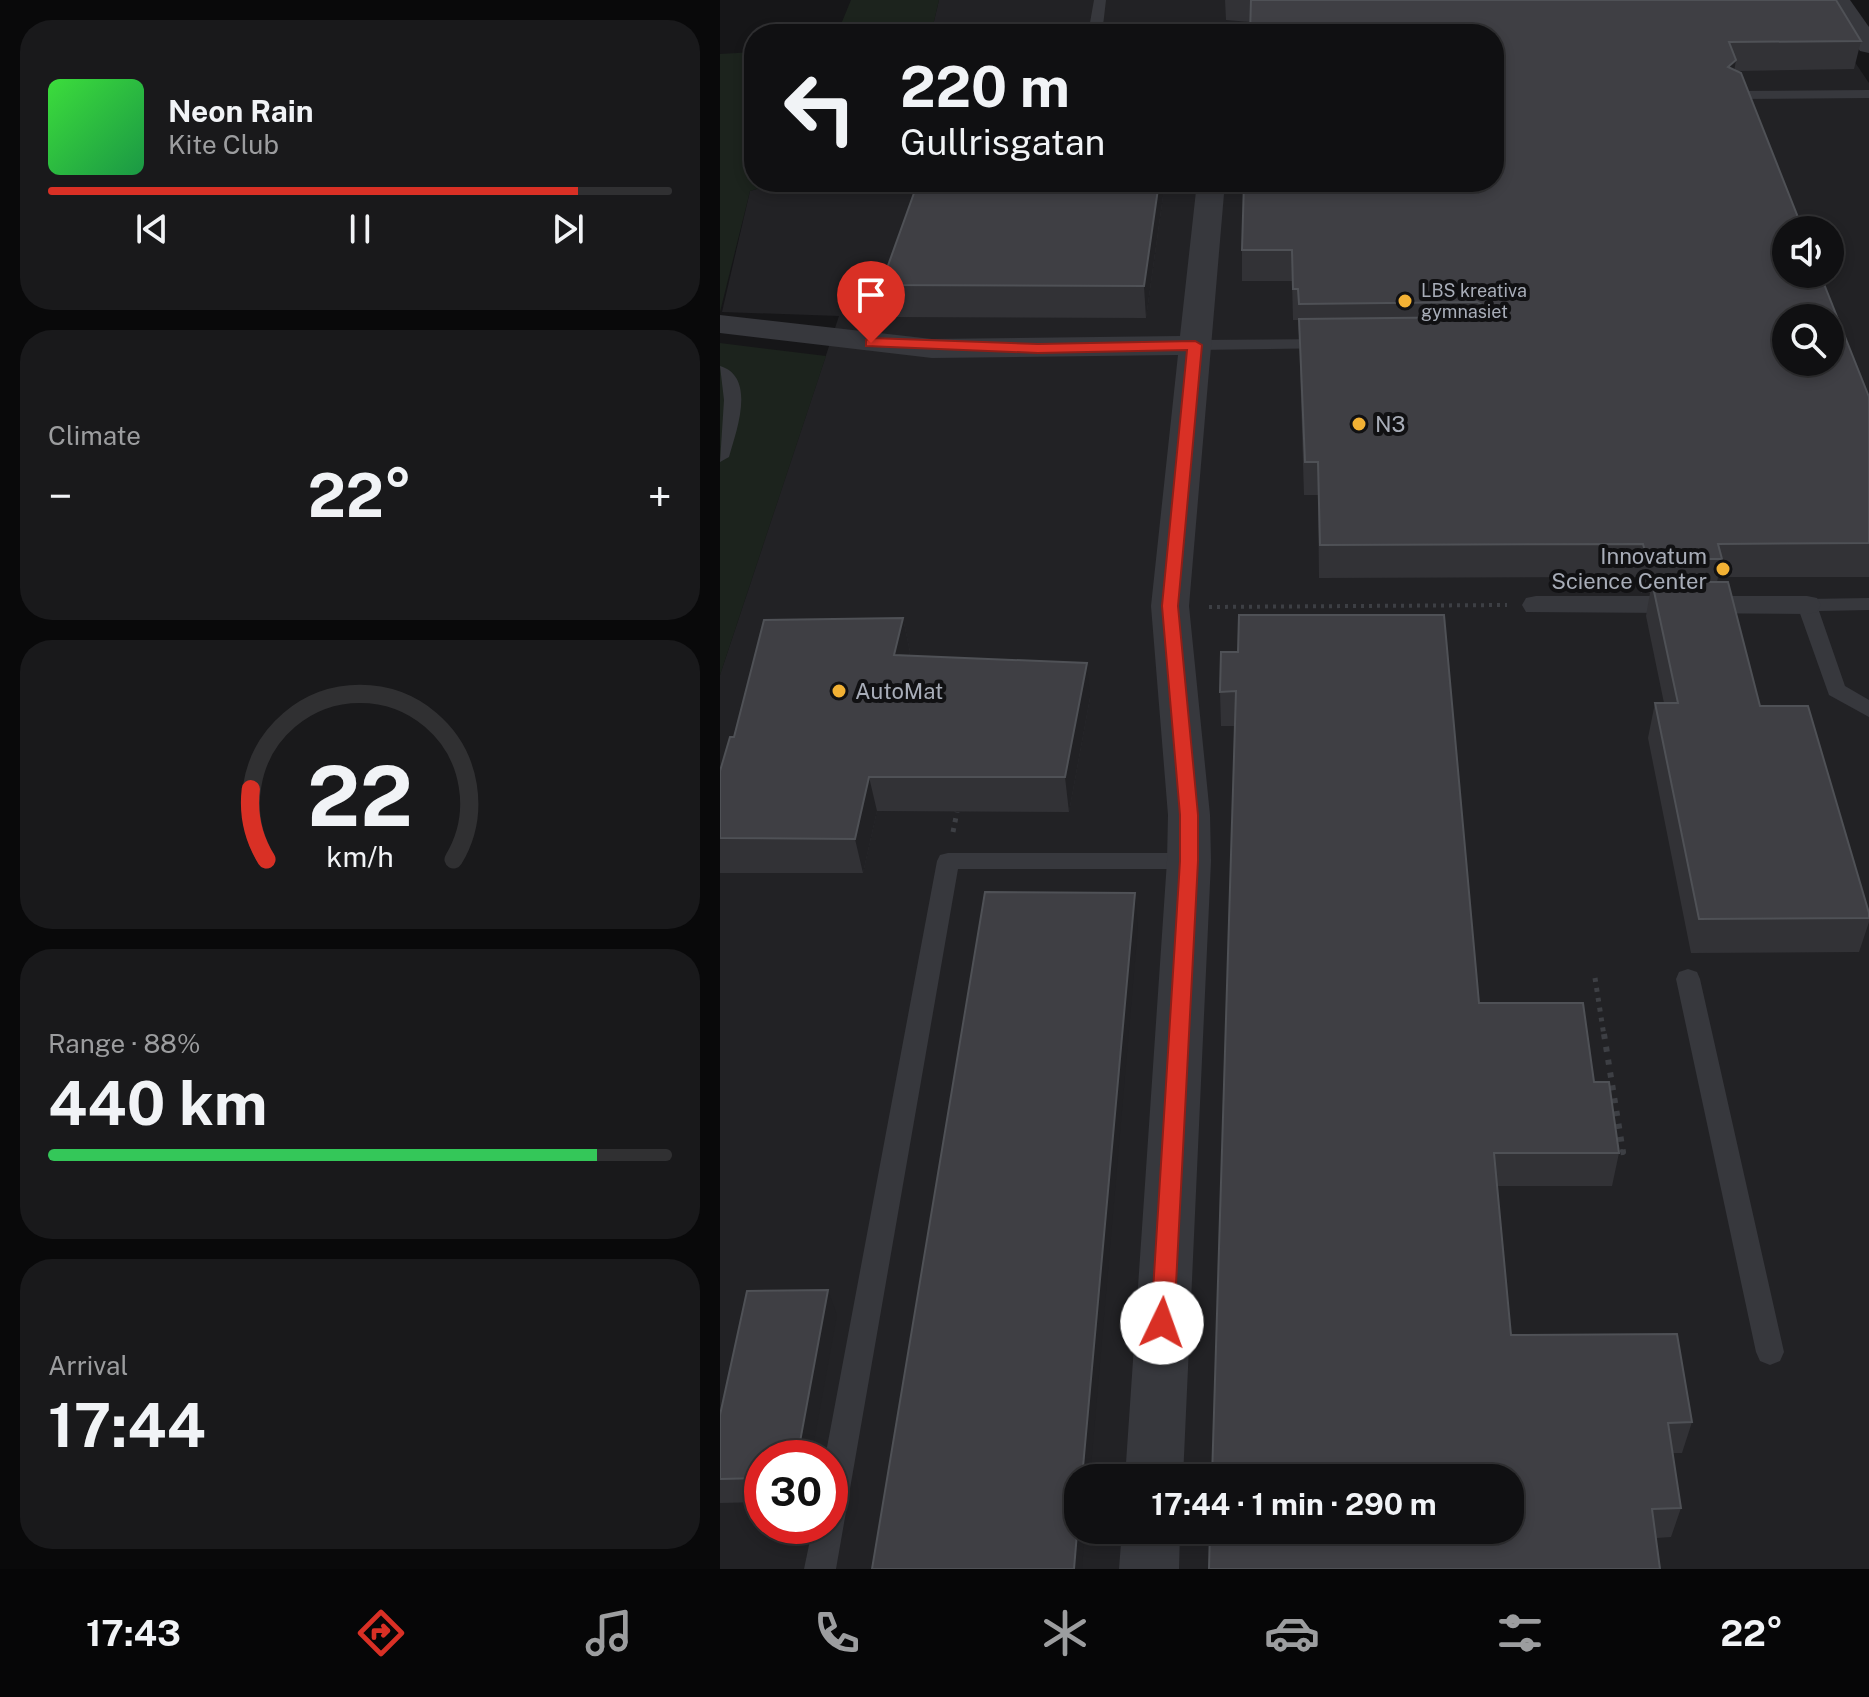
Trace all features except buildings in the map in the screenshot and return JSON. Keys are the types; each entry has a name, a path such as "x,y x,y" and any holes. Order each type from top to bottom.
{"street":[{"path":"1837,0 1869,45"},
{"path":"1155,1464 1189,861 1189,815 1170,606 1210,192"},
{"path":"720,324 763,325 897,346 1038,349 1195,345"},
{"path":"1536,605 1807,605"},
{"path":"1149,1569 1150,1544"}],"lane":[{"path":"1096,24 1100,0"},
{"path":"1733,95 1869,94"},
{"path":"1195,345 1351,343"},
{"path":"720,371 732,385 732,405 720,457"},
{"path":"1869,604 1807,605 1836,690 1869,710"},
{"path":"843,1440 948,861 1189,861"},
{"path":"1688,979 1770,1352"},
{"path":"820,1569 825,1544"}],"path":[{"path":"1170,606 1295,609 1536,605"},
{"path":"1595,978 1623,1152 1607,1153"}],"shaded area":[{"path":"851,0 939,0 933,24 841,24"},
{"path":"939,0 1813,0 1869,83 1869,1569 720,1569 720,675 839,316 722,312 750,192 1504,192 1504,24 933,24"},
{"path":"744,53 744,192 750,192 720,312 720,54"},
{"path":"720,343 826,356 720,675"}],"place":[{"name":"LBS kreativa gymnasiet","path":"1405,301"},
{"name":"N3","path":"1359,424"},
{"name":"Innovatum Science Center","path":"1723,569"},
{"name":"AutoMat","path":"839,691"}],"route":[{"path":"871,343 1038,349 1195,345 1170,606 1189,815 1189,861 1162,1323"}]}
